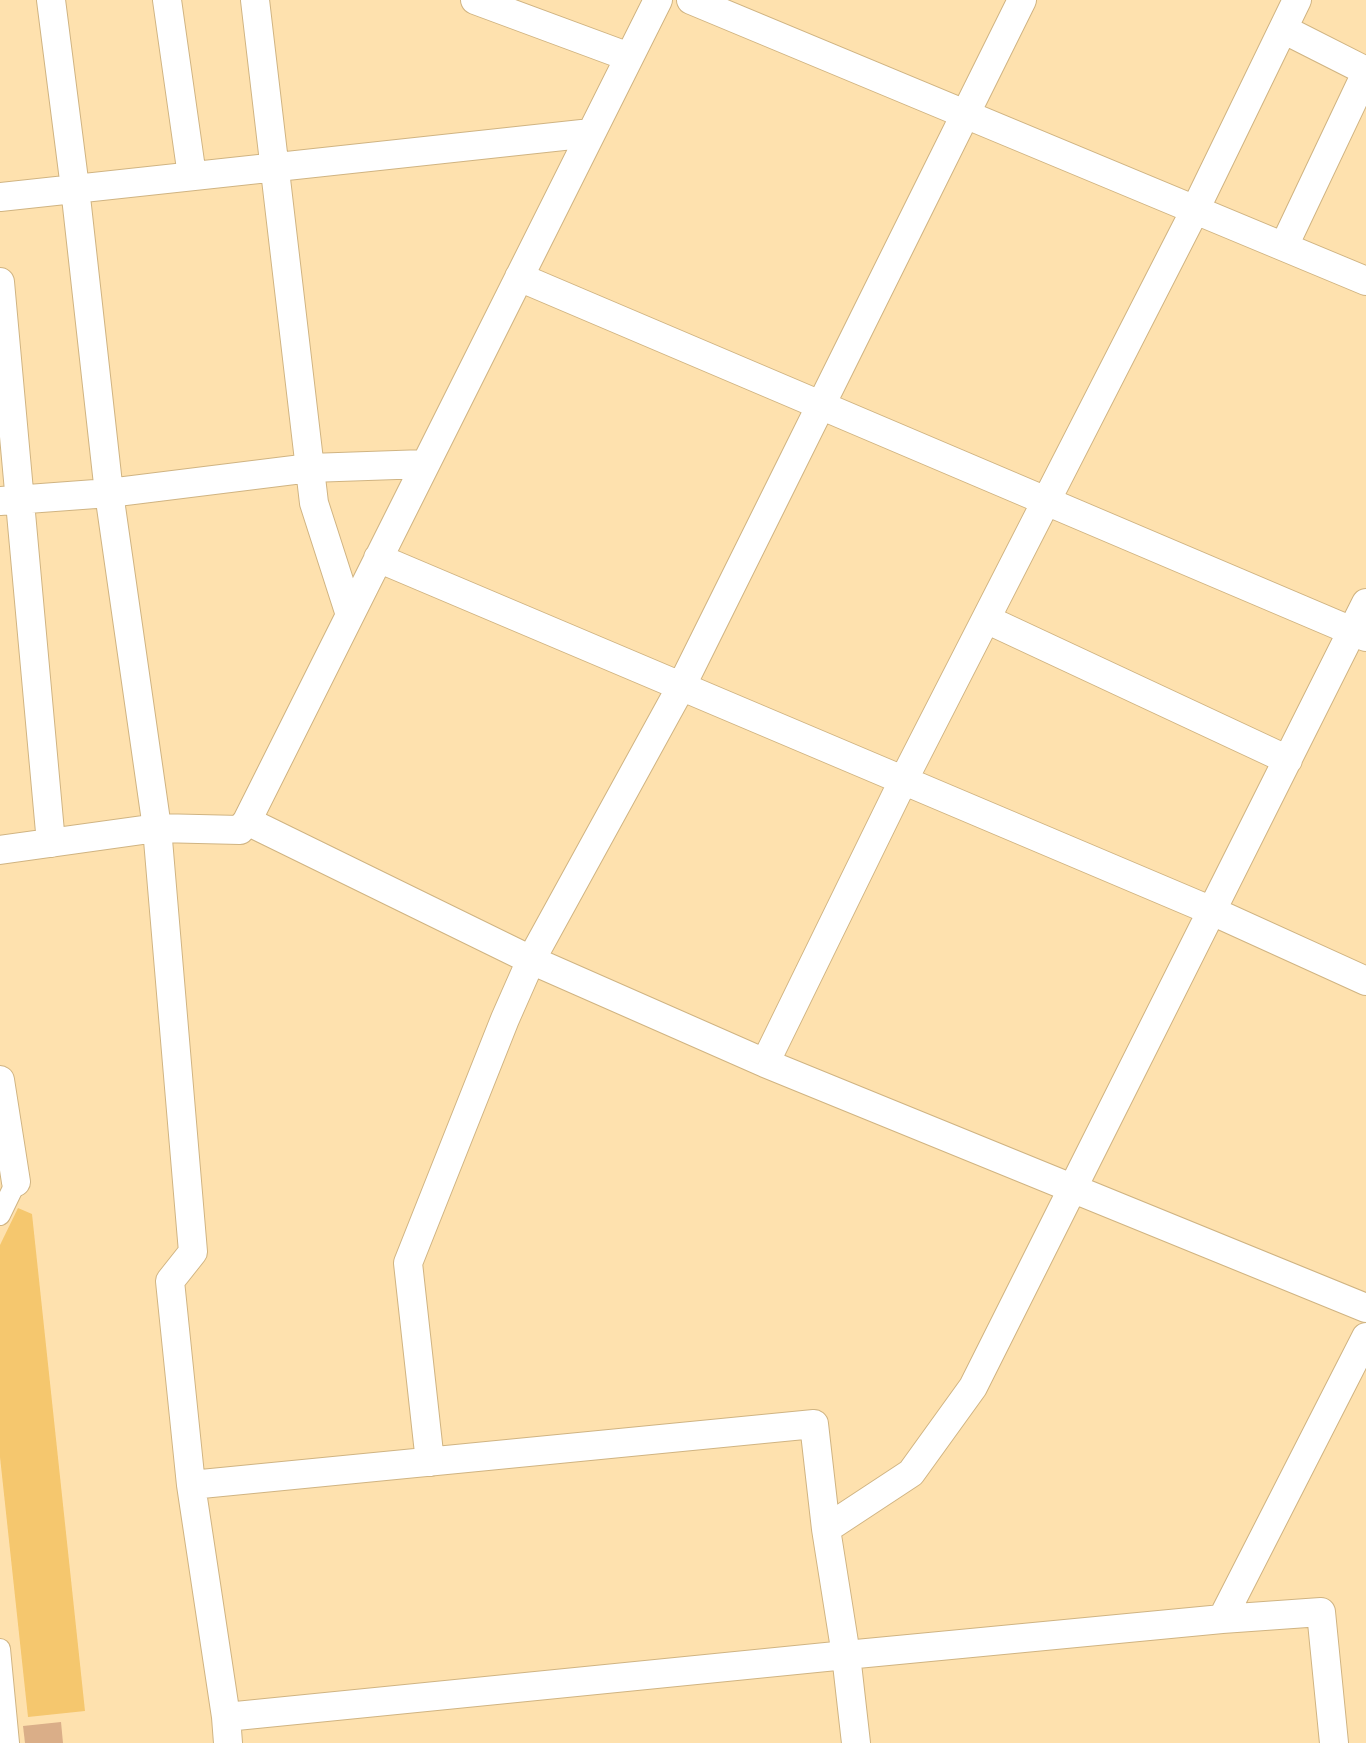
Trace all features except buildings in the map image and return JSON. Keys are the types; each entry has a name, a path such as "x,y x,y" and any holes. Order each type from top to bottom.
{"street":[{"path":"51,0 75,188 109,493 157,828 193,1252 170,1280 191,1485 227,1730 846,1655 1222,1619 1321,1612 1334,1743"},
{"path":"167,0 192,176"},
{"path":"255,0 314,503 350,615"},
{"path":"475,0 629,57"},
{"path":"0,850 157,828 240,830 247,821 658,0"},
{"path":"691,0 1366,281"},
{"path":"430,1462 408,1263 505,1019 531,960 681,687 1022,0"},
{"path":"765,1064 903,781 1195,210 1297,0"},
{"path":"1283,30 1366,72 1284,246"},
{"path":"0,197 591,133"},
{"path":"519,276 1359,634"},
{"path":"0,282 10,500 51,843"},
{"path":"10,500 109,493 310,468 426,464"},
{"path":"378,558 1212,911 1366,981"},
{"path":"826,1529 911,1473 973,1387 1288,760 1359,634 1366,603"},
{"path":"986,618 1288,760"},
{"path":"247,821 531,960 765,1064 1366,1308"},
{"path":"0,1080 16,1182"},
{"path":"1222,1619 1366,1336"},
{"path":"191,1485 814,1424 826,1529 846,1655 856,1743"}],"lane":[{"path":"0,1215 16,1182"},
{"path":"0,1649 9,1743"}],"shaded area":[{"path":"18,1208 32,1214 85,1711 28,1717 0,1457 0,1245"}]}
